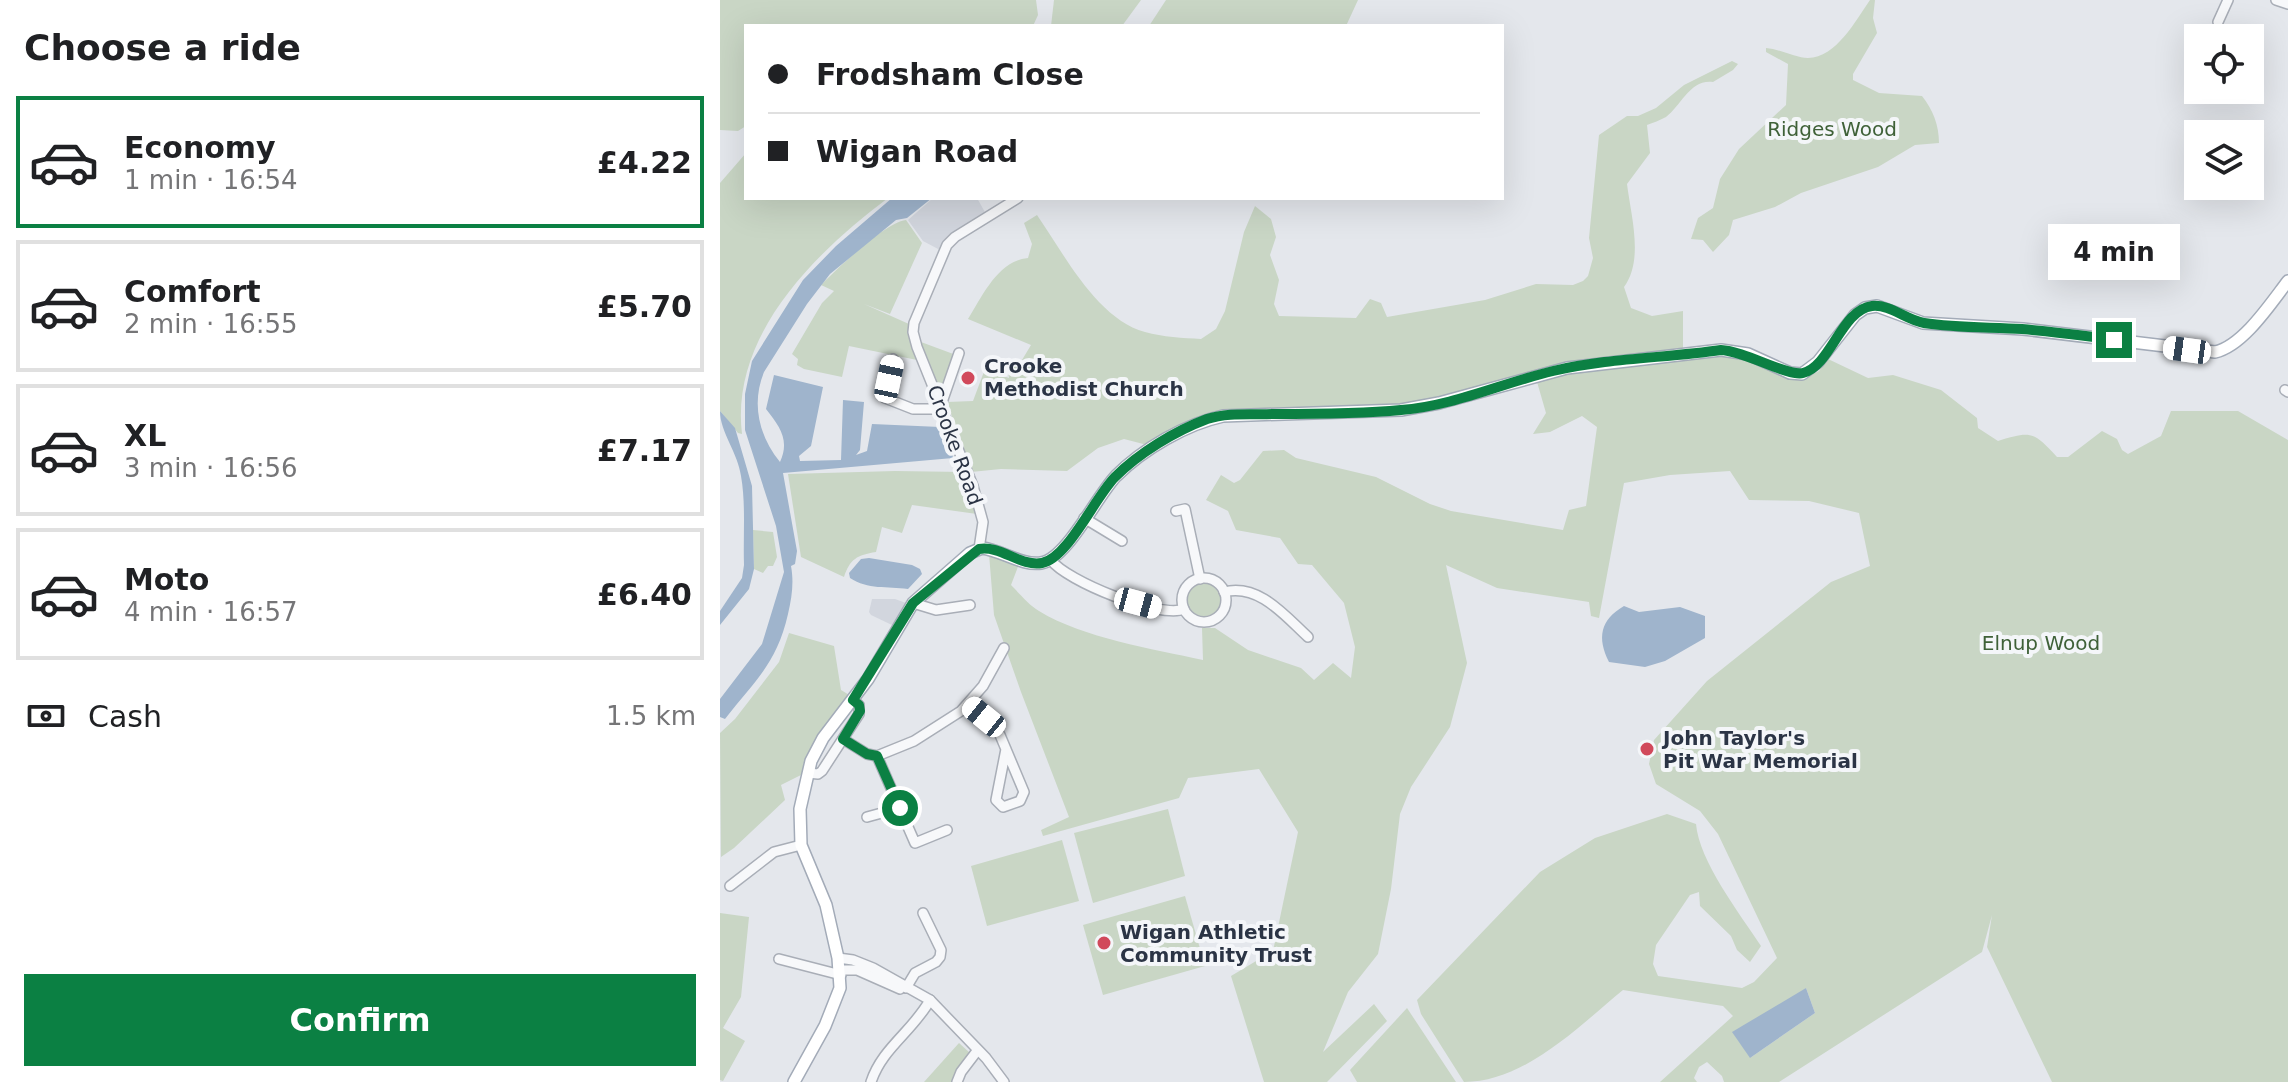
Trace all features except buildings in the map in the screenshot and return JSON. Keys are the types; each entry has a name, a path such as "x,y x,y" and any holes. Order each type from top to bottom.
{"main road":[{"path":"794,1082 836,1001 840,973 824,896 801,845 799,819 808,773 817,747 853,700 913,603 979,549 991,549 1039,564 1051,560 1065,548 1101,492 1124,468 1165,441 1206,420 1245,414 1401,410 1439,403 1552,371 1721,350 1741,353 1790,373 1802,374 1818,362 1855,315 1865,308 1877,306 1923,323 2023,329 2215,352 2226,349 2241,337 2288,281"}],"street":[{"path":"2218,22 2228,0"},
{"path":"2276,0 2288,4"},
{"name":"Crooke Road","path":"979,549 983,522 973,486 914,336 916,318 951,240 1015,200"},
{"path":"893,359 885,398 913,409 942,407 959,353"},
{"path":"1176,511 1185,509 1200,579"},
{"path":"1084,518 1122,541"},
{"path":"1051,560 1059,571 1116,597 1167,611 1184,609"},
{"path":"1200,579 1212,580 1224,592 1223,610 1214,620 1194,619 1184,609 1185,590 1200,579"},
{"path":"1224,592 1239,590 1264,598 1308,637"},
{"path":"913,603 936,610 970,605"},
{"path":"843,739 867,754 877,756 914,741 969,705 1004,648"},
{"path":"808,773 820,773 843,739 860,711 853,700"},
{"path":"969,705 995,728 1006,749 1024,794 1020,801 1003,807 996,800 1006,749"},
{"path":"877,756 915,843 947,830"},
{"path":"867,817 900,808"},
{"path":"734,885 774,852 801,845"},
{"path":"906,989 919,969 940,957 941,950 927,917"},
{"path":"838,958 873,968 928,1002 1004,1082"},
{"path":"779,960 840,973 857,970 906,989"},
{"path":"871,1082 876,1066 917,1022 928,1002"},
{"path":"957,1082 977,1051"}],"shaded area":[{"path":"931,200 978,200 986,214 955,232 940,250 923,241 908,220"},
{"path":"872,599 895,599 906,603 894,626 871,615"}],"green space":[{"path":"720,0 1036,0 1038,15 1034,24 744,24 744,127 738,131 720,130"},
{"path":"1054,0 1141,0 1123,24 1051,24"},
{"path":"1166,0 1358,0 1347,24 1150,24"},
{"name":"Ridges Wood","path":"1870,0 1875,0 1873,18 1877,33 1853,74 1853,80 1879,93 1922,96 1935,118 1939,143 1915,145 1878,167 1733,220 1729,235 1713,252 1703,240 1691,239 1698,218 1713,208 1720,179 1739,149 1786,105 1788,64 1766,52 1766,48 1803,58 1828,52 1852,27"},
{"name":"Elnup Wood","path":"1732,61 1738,64 1713,82 1705,82 1692,89 1666,117 1647,125 1650,153 1627,184 1635,251 1630,276 1624,287 1631,308 1652,316 1683,311 1683,360 1720,353 1742,354 1803,379 1819,371 1828,359 1868,378 1893,375 1941,390 1977,418 1978,428 1998,441 2031,436 2057,457 2068,457 2102,431 2117,439 2122,450 2128,454 2161,436 2171,411 2238,411 2288,440 2288,1082 2052,1082 1987,947 1992,915 1982,952 1779,1082 1724,1082 1707,1062 1699,1067 1694,1078 1697,1082 1660,1082 1733,1016 1723,1006 1623,990 1550,1050 1530,1062 1487,1080 1464,1082 1421,1014 1417,1000 1540,872 1595,838 1667,814 1696,824 1712,870 1761,946 1750,962 1737,950 1731,936 1700,906 1699,892 1690,895 1656,945 1653,964 1658,976 1742,988 1754,982 1777,958 1718,834 1700,811 1656,784 1649,764 1654,740 1707,681 1831,582 1870,566 1859,513 1809,501 1749,500 1730,471 1670,475 1624,483 1599,618 1591,616 1589,602 1497,588 1446,565 1467,663 1450,727 1411,787 1400,814 1391,889 1378,954 1348,992 1323,1052 1374,1004 1387,1021 1327,1082 1264,1082 1231,976 1273,951 1298,832 1259,769 1188,778 1179,798 1043,836 1041,830 1069,817 994,615 989,554 1019,564 1011,585 1035,609 1076,628 1119,642 1203,660 1202,628 1215,628 1248,650 1301,668 1314,680 1333,663 1351,678 1355,647 1344,603 1312,565 1298,564 1280,538 1236,530 1228,511 1206,500 1221,475 1234,483 1240,480 1263,451 1284,450 1296,458 1376,477 1451,511 1563,530 1569,510 1586,506 1597,427 1582,416 1550,432 1533,434 1546,413 1535,375 1418,405 1213,415 1151,446 1124,439 1098,448 1067,471 1001,469 971,472 947,402 973,401 985,369 1009,378 1008,370 1022,360 1031,345 968,319 1000,272 1017,260 1028,258 1032,244 1024,223 1037,215 1070,266 1112,314 1145,332 1173,337 1201,339 1216,329 1225,311 1244,232 1255,206 1271,219 1276,237 1270,255 1279,280 1274,304 1279,316 1356,318 1370,299 1381,303 1387,317 1485,300 1536,284 1573,285 1588,276 1593,258 1589,238 1599,135 1627,116 1638,116 1656,108 1684,85","holes":["1806,988 1815,1013 1750,1058"]},
{"path":"744,155 744,200 886,200 807,270 764,330 750,363 742,398 742,434 720,411 720,183"},
{"path":"906,220 922,243 890,314 864,304 909,324 917,360 849,346 842,377 797,365 798,359 792,354 822,303 834,291 821,285 874,237"},
{"path":"921,342 956,355 941,396"},
{"path":"964,472 977,514 912,505 902,533 882,527 876,552 855,559 844,577 801,557 788,474"},
{"path":"753,530 773,532 777,557 773,566 768,566 763,573 754,569"},
{"path":"1205,582 1218,587 1223,600 1218,613 1205,618 1192,613 1187,600 1192,587"},
{"path":"789,633 834,646 841,690 851,696 812,748 803,774 781,785 785,800 721,857 720,733 735,719 779,662"},
{"path":"1168,809 1185,876 1093,903 1074,833"},
{"path":"1062,840 1079,901 987,926 971,866"},
{"path":"1185,896 1205,966 1103,995 1083,925"},
{"path":"720,913 749,917 741,997 723,1028 745,1041 723,1081 720,1080"},
{"path":"1407,1008 1456,1082 1357,1082 1350,1070"},
{"path":"959,1043 970,1053 953,1082 924,1082"}],"water":[{"path":"890,200 930,200 907,218 896,220 830,274 764,372 758,396 759,419 773,452 780,462 784,440 766,409 774,375 823,387 811,446 799,456 800,461 841,460 843,400 864,402 860,450 856,455 867,451 872,424 940,427 946,453 952,453 953,458 783,473 797,551 795,564 791,566 792,590 788,614 771,659 725,719 720,717 720,699 762,644 784,572 776,526 745,430 745,394 752,361 803,280 836,246"},
{"path":"720,411 735,428 752,486 754,569 749,589 720,625 720,611 742,578 744,520 739,467"},
{"path":"861,559 912,565 922,574 908,589 871,586 850,578 849,573"},
{"path":"1624,606 1639,612 1680,607 1705,616 1705,638 1665,661 1645,667 1609,662 1603,645 1603,630 1610,617"},
{"path":"1806,988 1815,1013 1750,1058 1732,1032"}],"place":[{"name":"Crooke Methodist Church","path":"968,378"},
{"name":"John Taylor's Pit War Memorial","path":"1647,749"},
{"name":"Wigan Athletic Community Trust","path":"1104,943"}],"route":[{"path":"900,808 877,756 867,754 843,739 860,711 853,700 913,603 974,550 991,549 1039,564 1056,557 1101,492 1124,468 1165,441 1206,420 1245,414 1401,410 1439,403 1567,368 1721,350 1748,354 1790,373 1802,374 1811,370 1860,310 1877,306 1923,323 2023,329 2114,340"}]}
